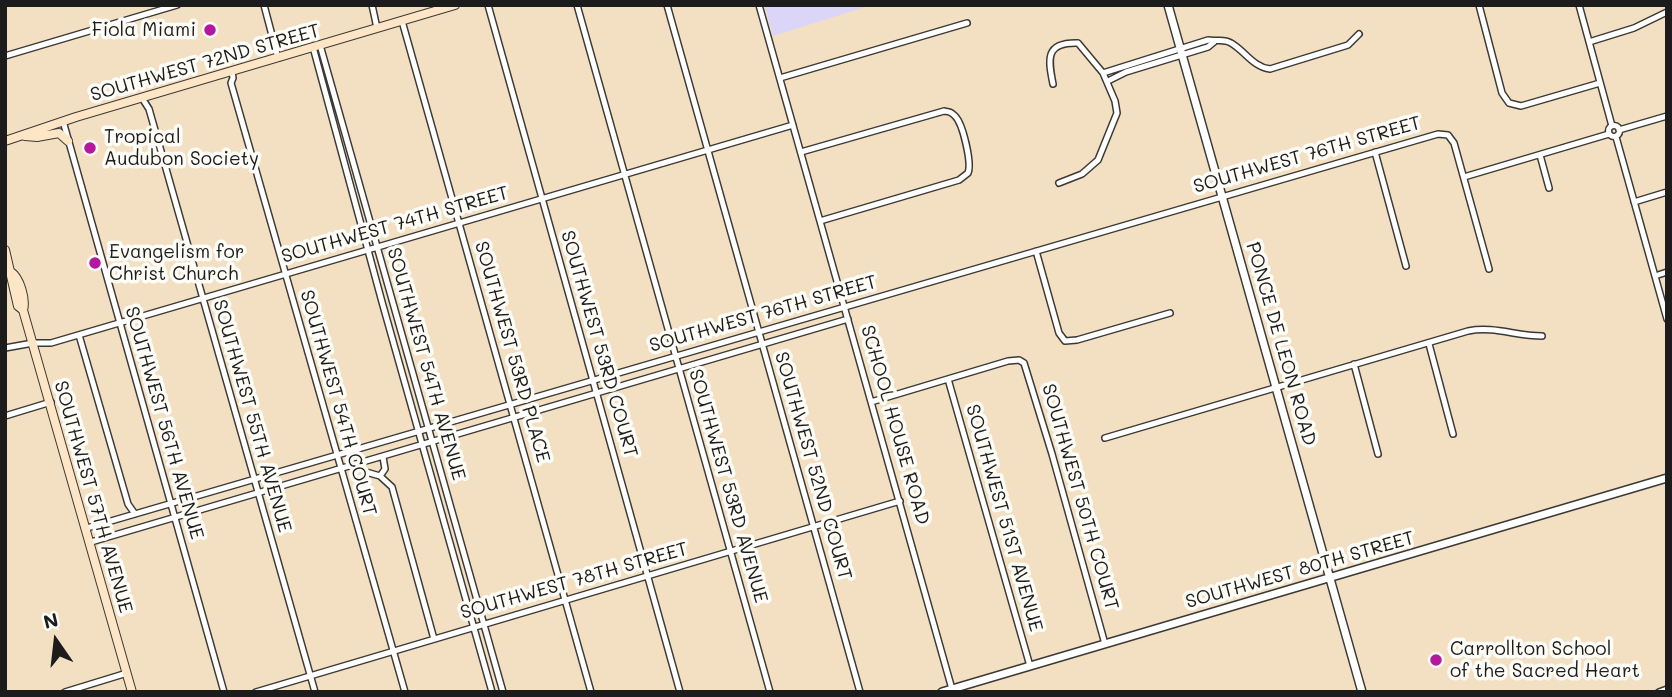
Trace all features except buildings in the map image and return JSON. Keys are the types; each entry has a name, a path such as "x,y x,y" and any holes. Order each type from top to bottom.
{"main road":[{"name":"SOUTHWEST 72ND STREET","path":"5,141 62,121 454,5"},
{"path":"22,135 37,137 59,133 68,141"},
{"name":"SOUTHWEST 57TH AVENUE","path":"5,250 18,306 23,310 51,402 132,692"}],"street":[{"path":"5,56 177,5"},
{"path":"264,5 278,58"},
{"path":"372,5 377,28"},
{"name":"SOUTHWEST 53RD COURT","path":"488,5 680,692"},
{"name":"SOUTHWEST 53RD AVENUE","path":"577,5 771,692"},
{"name":"SOUTHWEST 52ND COURT","path":"667,5 860,692"},
{"name":"SCHOOL HOUSE ROAD","path":"759,5 953,690"},
{"name":"PONCE DE LEON ROAD","path":"1168,5 1362,692"},
{"path":"1479,5 1502,93 1509,103 1521,106 1600,83"},
{"path":"1579,5 1667,319"},
{"path":"1589,41 1634,29 1667,12"},
{"name":"SOUTHWEST 53RD PLACE","path":"402,21 591,692"},
{"path":"780,78 967,23"},
{"path":"1103,73 1163,62 1208,40 1229,42 1259,66 1270,69 1348,45 1359,34"},
{"path":"1053,84 1049,56 1061,45 1079,43 1108,81 1117,110 1100,156 1090,169 1059,183"},
{"name":"SOUTHWEST 54TH AVENUE","path":"316,46 503,692"},
{"name":"SOUTHWEST 54TH AVENUE","path":"316,46 368,250 492,692"},
{"path":"1108,81 1146,59 1160,54 1182,52"},
{"path":"1160,54 1163,62"},
{"path":"1146,59 1149,66"},
{"name":"SOUTHWEST 54TH COURT","path":"228,72 233,78 232,83 285,274 405,692"},
{"name":"SOUTHWEST 55TH AVENUE","path":"146,96 151,101 148,107 314,692"},
{"path":"801,152 932,114 948,112 957,119 970,160 968,173 954,182 820,221"},
{"path":"1489,269 1464,177 1667,116"},
{"name":"SOUTHWEST 56TH AVENUE","path":"62,121 224,692"},
{"name":"SOUTHWEST 74TH STREET","path":"5,348 33,342 51,343 793,125"},
{"name":"SOUTHWEST 76TH STREET","path":"87,528 1438,134 1448,135 1454,143 1464,177"},
{"path":"1375,152 1406,266"},
{"path":"1540,155 1549,188"},
{"path":"1634,202 1667,192"},
{"path":"1036,251 1059,333 1065,341 1077,340 1170,313"},
{"path":"1654,276 1667,272"},
{"name":"SOUTHWEST 76TH STREET","path":"91,542 848,319"},
{"path":"1105,438 1463,332 1480,329 1503,330 1525,336 1542,336"},
{"path":"79,335 128,504 135,514"},
{"path":"1429,344 1453,434"},
{"name":"SOUTHWEST 50TH COURT","path":"948,379 1008,361 1022,361 1027,369 1104,644"},
{"path":"1354,364 1378,454"},
{"path":"872,402 948,379"},
{"name":"SOUTHWEST 51ST AVENUE","path":"948,379 1030,666"},
{"path":"5,416 51,402"},
{"path":"380,476 385,469 383,457"},
{"path":"358,464 366,472 380,476 392,487 434,639"},
{"name":"SOUTHWEST 80TH STREET","path":"942,692 1667,478"},
{"name":"SOUTHWEST 78TH STREET","path":"257,692 900,501"},
{"path":"124,517 123,510 128,504"},
{"path":"65,692 127,673"},
{"path":"1659,692 1667,690"}],"shaded area":[{"path":"764,5 872,5 773,36"}],"place":[{"name":"Fiola Miami","path":"210,30"},
{"name":"Tropical Audubon Society","path":"90,148"},
{"name":"Evangelism for Christ Church","path":"95,263"},
{"name":"Carrollton School of the Sacred Heart","path":"1436,660"}]}
